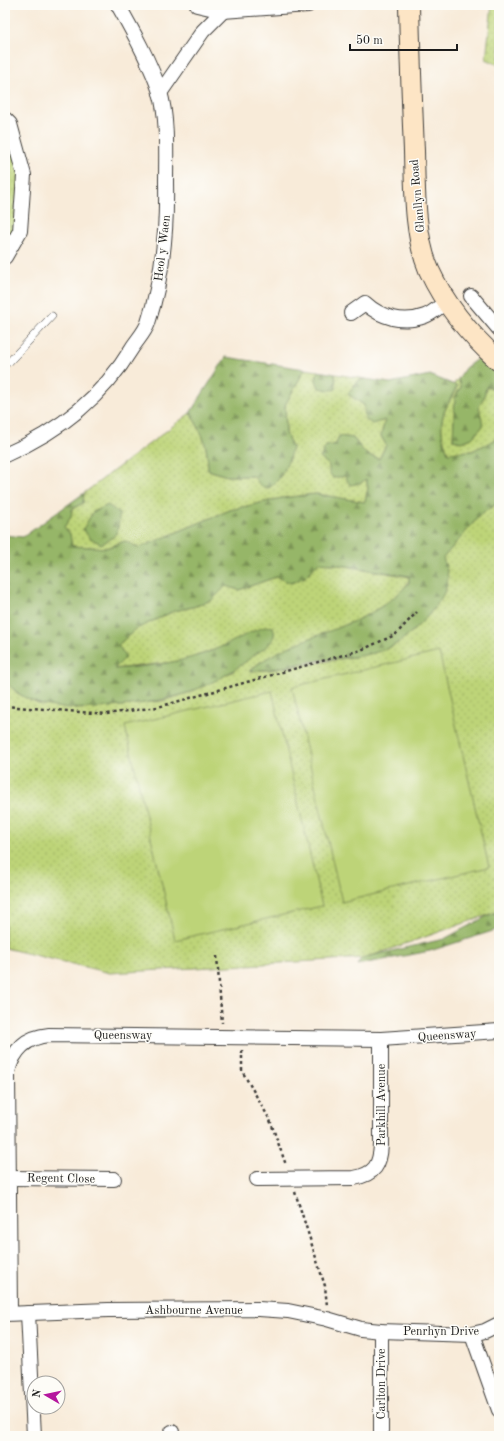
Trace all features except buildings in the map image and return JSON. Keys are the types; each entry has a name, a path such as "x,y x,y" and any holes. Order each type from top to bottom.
{"street":[{"name":"Heol y Waen","path":"5,455 29,444 80,410 118,372 148,324 161,272 166,216 166,147 160,93 134,33 118,5"},
{"path":"197,5 223,11 308,5"},
{"name":"Glanllyn Road","path":"409,5 415,185 422,248 429,270 446,302 485,349 499,362"},
{"path":"160,93 204,31 223,11"},
{"path":"5,119 10,124 24,175 20,231 5,257"},
{"path":"470,296 499,329"},
{"path":"351,313 366,299 385,317 399,319 415,318 426,315 446,302"},
{"name":"Queensway","path":"8,1314 8,1072 16,1052 26,1041 49,1035 381,1040 499,1031"},
{"name":"Parkhill Avenue","path":"257,1178 354,1178 365,1176 375,1169 380,1157 381,1145 381,1040"},
{"name":"Regent Close","path":"9,1178 114,1179"},
{"name":"Ashbourne Avenue","path":"8,1314 108,1310 259,1309 288,1311 327,1319 361,1329 381,1331"},
{"path":"28,1313 34,1436"},
{"name":"Penrhyn Drive","path":"381,1331 472,1334 485,1331 499,1324"},
{"name":"Carlton Drive","path":"381,1331 381,1436"},
{"path":"472,1334 499,1410"}],"lane":[{"path":"5,363 9,362 52,316"}],"path":[{"path":"5,706 106,714 158,707 361,650 395,635 417,612"},
{"path":"217,956 223,1037"}],"green space":[{"path":"492,5 499,5 499,65 486,59"},
{"path":"5,119 24,175 20,231 5,257"},
{"path":"481,356 499,370 499,389 486,387 484,397 479,406 483,426 472,438 462,442 453,440 455,397 461,387 458,379 465,368"},
{"path":"226,357 305,369 285,405 286,433 292,448 287,465 278,480 269,488 260,486 254,476 227,476 208,470 204,440 190,413"},
{"path":"305,369 318,371 316,380 336,380 335,374 366,379 357,381 348,394 385,420 381,436 386,445 379,459 366,454 353,438 339,436 336,444 345,476 366,479 368,488 365,502 316,494 282,498 230,510 139,548 125,541 106,548 71,546 70,534 64,527 71,517 72,509 83,503 84,493 190,413 204,440 208,470 227,476 254,476 260,486 292,448 286,433 285,405"},
{"path":"318,371 335,374 336,389 330,390 319,388 316,380"},
{"path":"430,375 457,386 442,419 442,434 448,453 472,451 499,438 499,502 481,514 443,558 448,580 443,596 422,622 404,638 388,648 364,655 249,671 288,647 351,622 371,612 391,600 409,583 409,576 334,564 318,563 305,577 291,583 276,577 239,590 226,586 212,600 193,607 174,611 136,629 118,645 126,657 114,669 157,665 198,656 230,643 256,630 269,626 273,627 274,636 269,644 222,677 187,693 134,705 90,708 52,707 28,699 5,681 5,535 23,537 84,493 83,503 72,509 71,517 64,527 70,534 72,546 106,548 125,541 139,548 230,510 282,498 316,494 365,502 368,488 366,479 361,483 350,485 345,476 333,478 329,472 329,465 320,458 326,446 336,444 339,436 353,438 366,454 379,459 386,445 381,436 385,420 372,424 365,419 364,405 348,394 357,381 366,379 390,383"},
{"path":"458,379 461,387 455,397 453,440 462,442 472,438 483,426 478,406 484,397 486,387 499,389 499,438 472,451 448,453 442,433 442,418 457,387 453,385"},
{"path":"499,502 499,911 365,958 110,973 5,948 5,681 17,693 38,704 82,709 162,701 188,693 234,671 222,647 182,661 113,669 117,645 136,629 174,611 193,607 212,600 226,586 239,590 276,577 291,583 305,577 318,563 334,564 410,577 408,583 399,594 367,616 260,662 250,671 270,670 354,657 387,649 398,643 415,629 431,612 447,570 443,558 481,514"},
{"path":"108,505 119,513 119,524 114,536 101,544 90,538 83,529 93,512"},
{"path":"439,652 489,867 342,902 292,687"},
{"path":"272,691 322,906 175,940 125,726"},
{"path":"499,912 499,929 430,951 357,965 361,958 444,939 491,914"}]}
